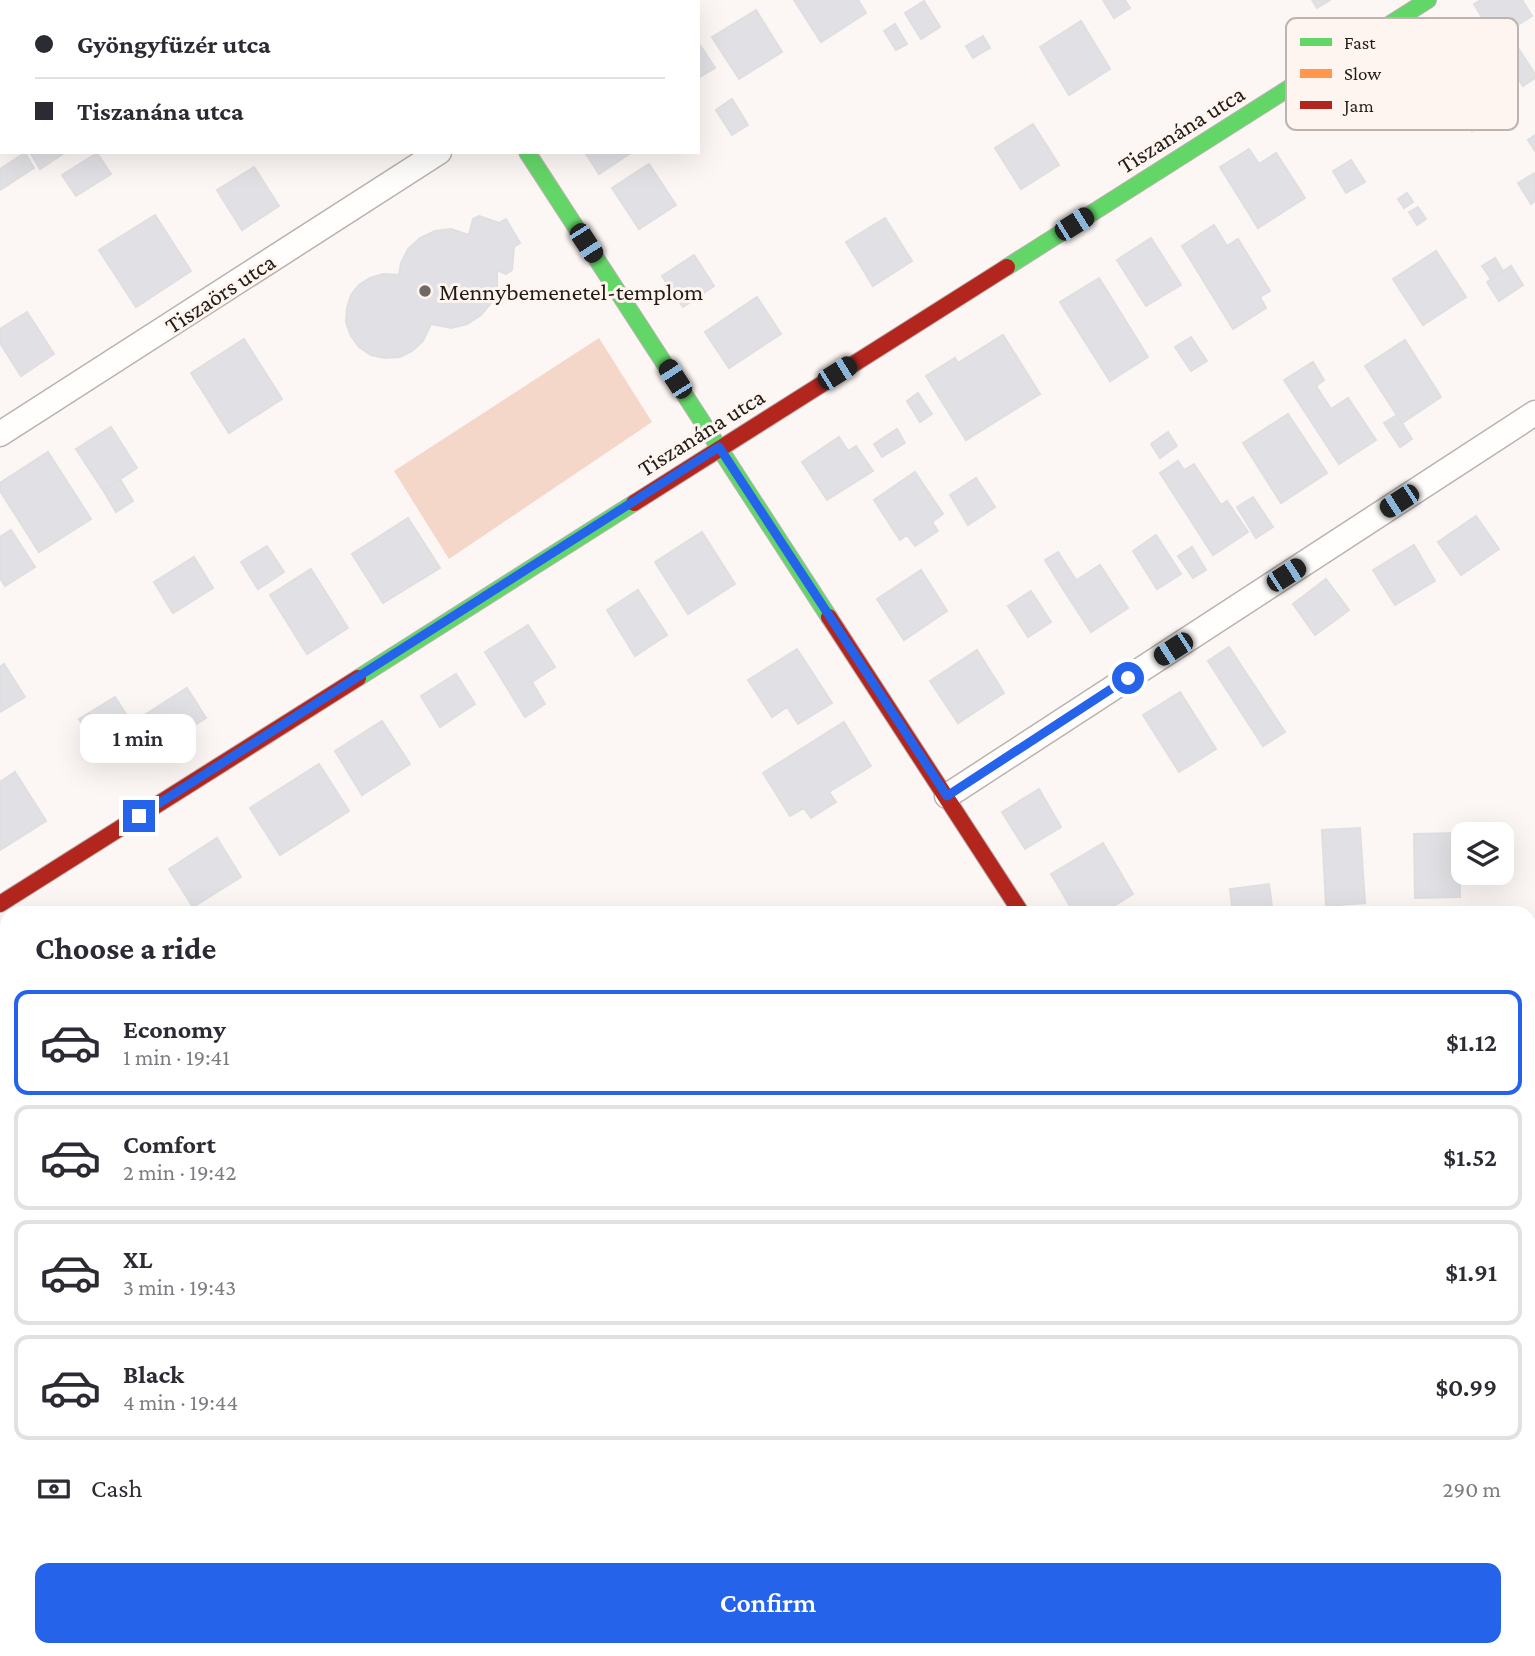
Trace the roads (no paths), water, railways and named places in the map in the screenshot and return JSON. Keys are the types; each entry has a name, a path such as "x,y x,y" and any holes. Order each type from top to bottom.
{"street":[{"name":"Tiszanána utca","path":"1399,18 1428,0"},
{"name":"Tiszanána utca","path":"0,904 1286,90"},
{"name":"Tiszaörs utca","path":"0,434 436,154"},
{"path":"528,154 1017,906"},
{"path":"947,796 1535,413"}],"place":[{"name":"Mennybemenetel-templom","path":"425,291"}]}
